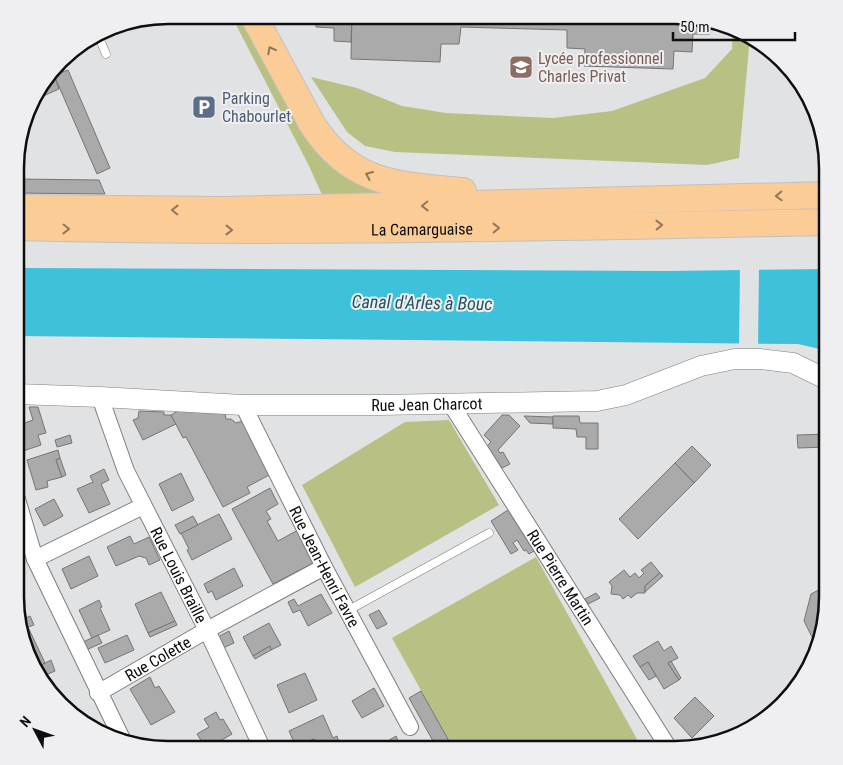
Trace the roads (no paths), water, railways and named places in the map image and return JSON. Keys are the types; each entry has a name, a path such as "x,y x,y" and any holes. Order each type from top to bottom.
{"highway":[{"path":"258,24 322,140 347,164 377,178 400,185 486,193 701,199"},
{"name":"La Camarguaise","path":"24,208 224,210 819,195"},
{"name":"La Camarguaise","path":"24,227 109,230 360,230 819,222"}],"street":[{"name":"Rue Jean Charcot","path":"24,394 243,405 450,404 597,400 626,395 702,366 735,358 793,363 819,376"},
{"name":"Rue Louis Braille","path":"100,397 126,471 207,630 259,741"},
{"name":"Rue Pierre Martin","path":"450,404 664,741"},
{"name":"Rue Jean-Henri Favre","path":"243,405 324,567 410,727"},
{"path":"35,559 143,506"},
{"path":"24,523 35,559 118,733"},
{"name":"Rue Colette","path":"98,693 207,630 324,567"}],"lane":[{"path":"100,40 106,54"},
{"path":"347,611 489,533"}],"water":[{"name":"Canal d'Arles à Bouc","path":"24,268 666,271 819,269 819,349 798,344 24,336"}],"place":[{"name":"Lycée professionnel Charles Privat","path":"521,67"},
{"name":"Parking Chabourlet","path":"204,107"}]}
